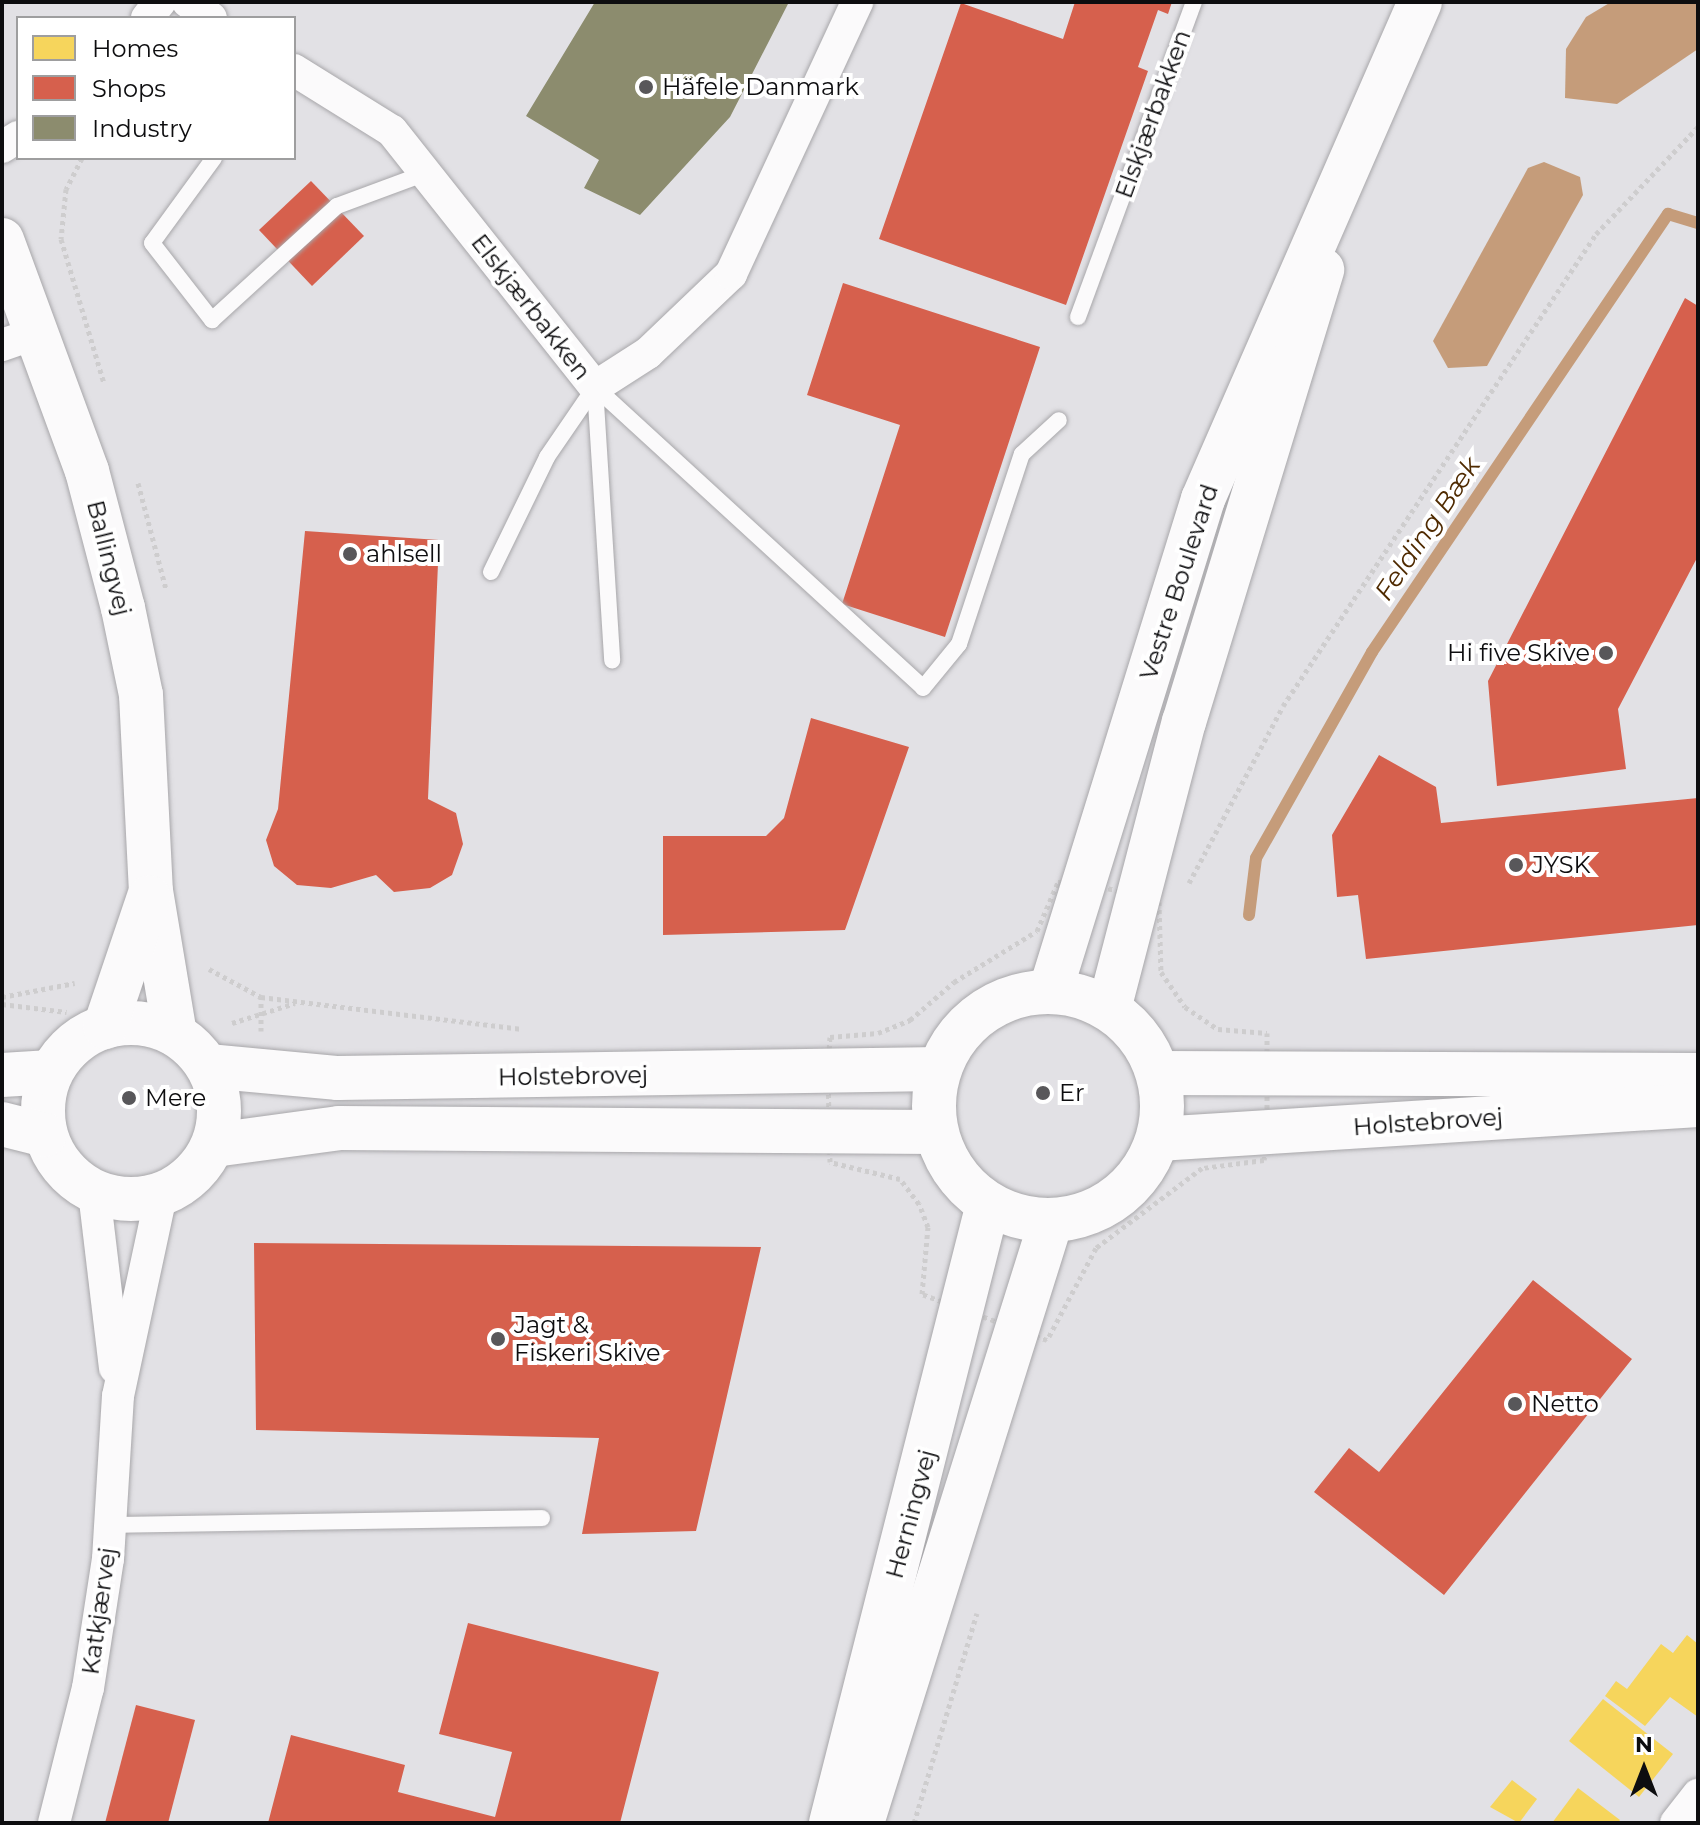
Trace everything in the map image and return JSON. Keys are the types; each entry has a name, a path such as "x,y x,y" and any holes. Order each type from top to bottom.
{"main road":[{"name":"Vestre Boulevard","path":"1050,992 1203,499 1283,305 1343,186 1420,2"},
{"name":"Vestre Boulevard","path":"1109,1009 1155,899 1343,186"},
{"name":"Ballingvej","path":"2,240 18,340 87,471 123,608 141,695 151,891 188,1046"},
{"name":"Ballingvej","path":"105,1027 151,891"},
{"path":"1050,992 1109,1009 1147,1048 1158,1073 1158,1139 1118,1197 1051,1221 988,1204 955,1172 936,1132 939,1069 956,1037 982,1012 1014,996 1050,992"},
{"path":"129,1023 188,1046 220,1104 214,1145 193,1176 161,1195 116,1199 94,1192 55,1158 45,1135 51,1072 65,1052 105,1027 129,1023"},
{"name":"Holstebrovej","path":"188,1046 338,1078 824,1049 939,1069"},
{"path":"2,1075 51,1072"},
{"name":"Holstebrovej","path":"1158,1073 1267,1079 1698,1075"},
{"name":"Holstebrovej","path":"1158,1139 1698,1105"},
{"path":"2,1124 45,1135"},
{"path":"214,1145 339,1128 936,1132"},
{"name":"Herningvej","path":"831,1823 963,1313 988,1204"},
{"name":"Herningvej","path":"862,1823 1014,1327 1051,1221"}],"street":[{"path":"188,2 208,16"},
{"name":"Elskjærbakken","path":"296,71 392,131 595,387 648,353 731,274 857,2"},
{"name":"Katkjærvej","path":"94,1192 118,1396"},
{"name":"Katkjærvej","path":"54,1823 88,1688 110,1525 118,1396 161,1195"},
{"path":"1676,1823 1698,1795"}],"lane":[{"name":"Elskjærbakken","path":"1078,317 1194,2"},
{"path":"213,160 152,243 212,320 337,206 426,173"},
{"path":"595,387 923,688 959,644 1022,454 1059,420"},
{"path":"491,572 547,457 595,387"},
{"path":"595,387 612,660"},
{"path":"110,1525 542,1518"}],"path":[{"path":"1185,890 1283,706 1587,247 1698,127"},
{"path":"81,160 66,189 61,239 106,388"},
{"path":"135,475 166,593"},
{"path":"1058,882 1085,882 1155,899 1161,972 1185,1007 1218,1029 1267,1033 1264,1160 1202,1168 1096,1248 1047,1340 963,1313 922,1294 928,1227 919,1204 900,1179 830,1162 824,1049 910,1020 954,982 1037,931 1058,882"},
{"path":"203,965 261,997 528,1030"},
{"path":"2,997 123,973"},
{"path":"188,1046 299,1001"},
{"path":"2,1004 64,1012 105,1027"}],"shaded area":[{"path":"1611,2 1698,2 1698,49 1617,104 1565,98 1566,49 1586,17"},
{"path":"1544,162 1580,177 1583,195 1487,366 1448,368 1433,341 1528,168"}],"building: Homes":[{"path":"1687,1635 1698,1644 1698,1717 1670,1697 1645,1726 1605,1696 1616,1681 1627,1689 1661,1644 1673,1653"},
{"path":"1603,1699 1673,1754 1639,1797 1569,1741"},
{"path":"1512,1780 1537,1799 1519,1823 1490,1807"},
{"path":"1578,1788 1620,1820 1618,1823 1552,1823"}],"building: Shops":[{"path":"1075,2 1172,2 1168,14 1158,10 1138,67 1148,71 1066,305 879,239 961,3 1063,39"},
{"path":"311,181 364,236 312,286 259,230"},
{"path":"843,283 1040,347 945,637 842,604 900,425 807,395"},
{"path":"1685,298 1698,306 1698,556 1618,709 1626,769 1497,786 1488,681"},
{"path":"305,531 439,540 428,799 456,813 463,844 452,875 430,888 394,892 376,875 331,888 297,885 274,866 266,840 278,809"},
{"path":"811,718 909,747 845,930 663,935 663,836 766,836 784,818"},
{"name":"JYSK","path":"1379,755 1436,787 1441,823 1698,798 1698,925 1366,959 1358,895 1337,897 1332,835"},
{"name":"Jagt & Fiskeri Skive","path":"254,1243 761,1247 696,1531 582,1534 599,1438 256,1430"},
{"name":"Netto","path":"1533,1280 1632,1359 1444,1595 1314,1492 1349,1448 1379,1472"},
{"path":"468,1623 659,1672 620,1823 268,1823 291,1735 405,1765 398,1792 495,1817 512,1752 439,1734"},
{"path":"136,1705 195,1720 168,1823 105,1823"}],"building: Industry":[{"name":"Häfele Danmark","path":"595,2 789,2 730,117 640,215 584,188 599,160 526,116"}],"waterway":[{"name":"Felding Bæk","path":"1249,915 1256,858 1372,652 1668,214 1698,223"}],"place":[{"name":"Häfele Danmark","path":"646,87"},
{"name":"ahlsell","path":"350,554"},
{"name":"Hi five Skive","path":"1606,653"},
{"name":"JYSK","path":"1516,865"},
{"name":"Er","path":"1043,1093"},
{"name":"Mere","path":"129,1098"},
{"name":"Jagt & Fiskeri Skive","path":"498,1339"},
{"name":"Netto","path":"1515,1404"}]}
